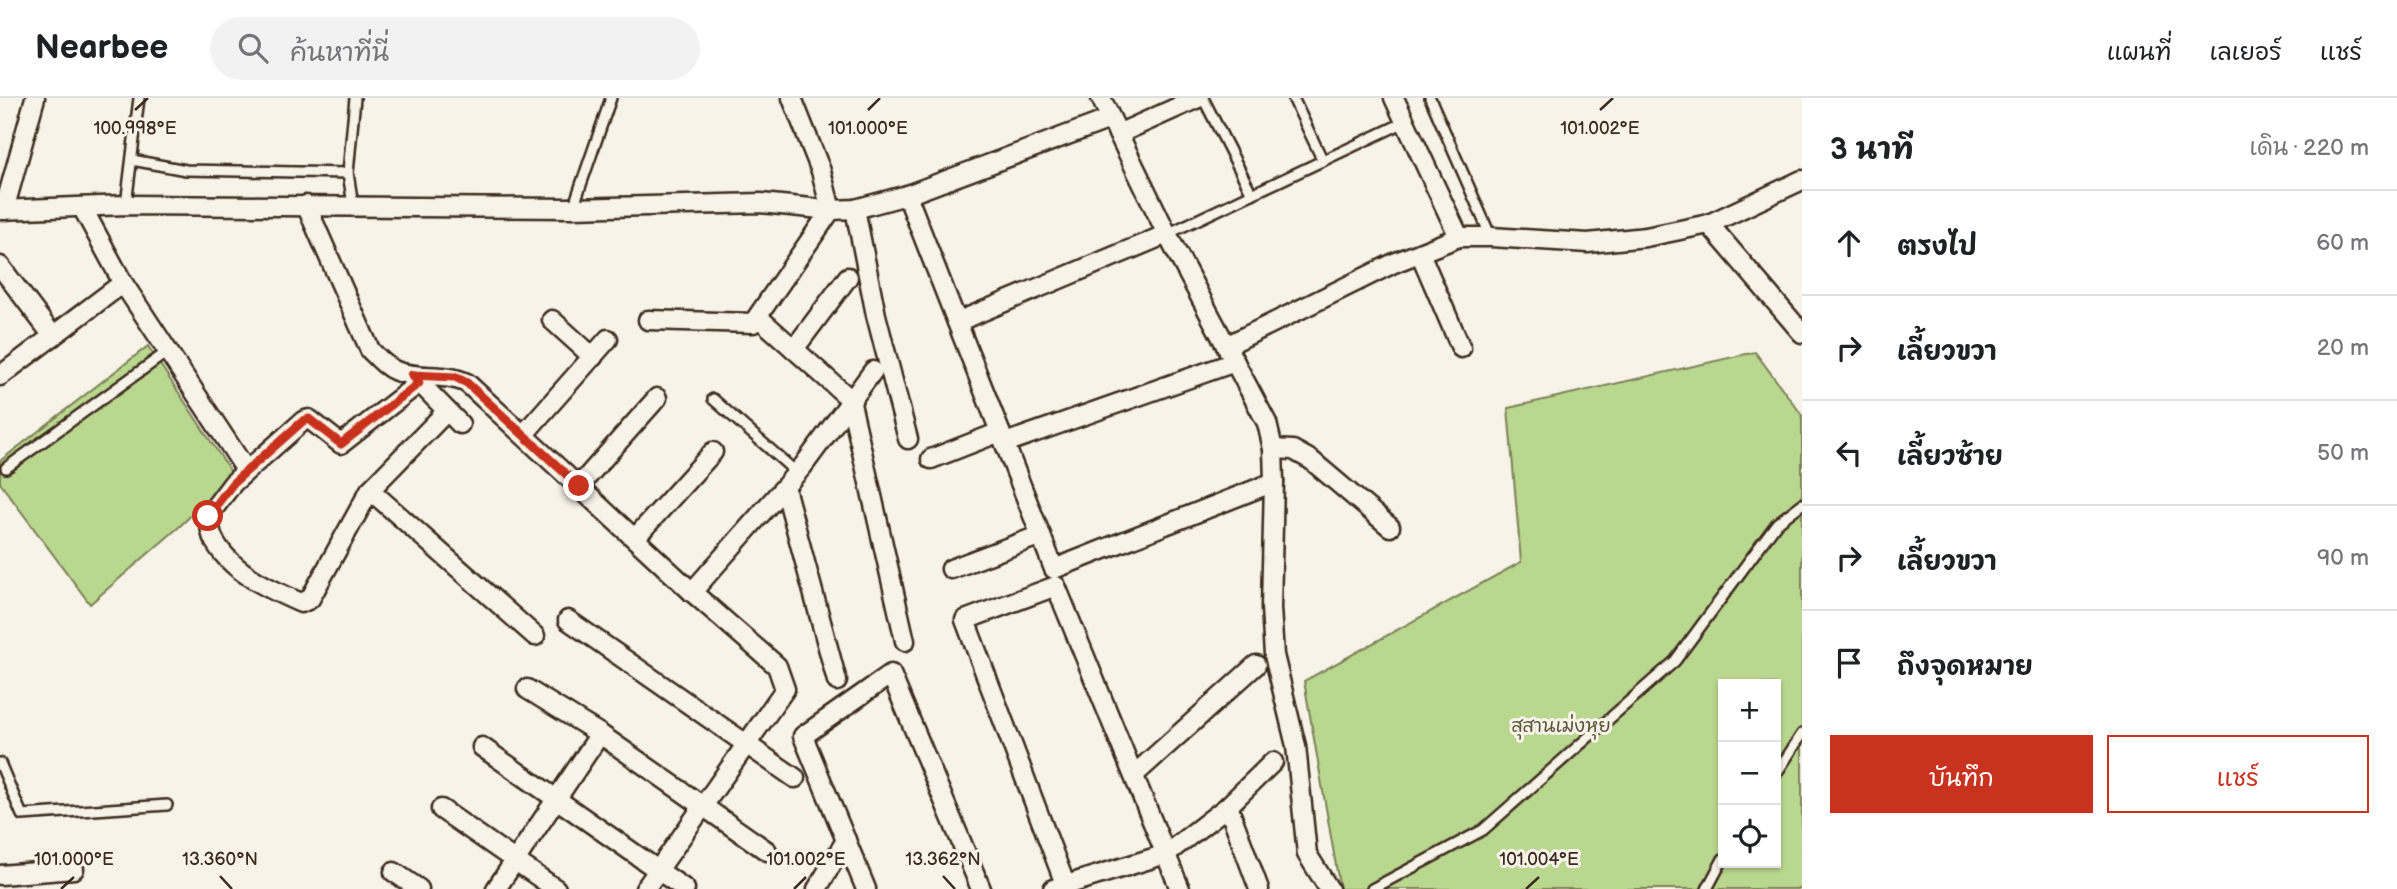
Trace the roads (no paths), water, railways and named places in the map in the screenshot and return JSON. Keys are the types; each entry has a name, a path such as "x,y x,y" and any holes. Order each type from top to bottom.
{"street":[{"path":"35,98 2,210 126,205 573,208 761,203 831,210 855,209 907,195 1198,98"},
{"path":"648,320 752,323 831,210 821,171 792,98"},
{"path":"1101,98 1167,234 1267,423 1273,449 1274,482 1271,608 1274,655 1296,746 1307,854 1329,889"},
{"path":"1394,98 1459,237"},
{"path":"931,459 1003,438 1230,354 1394,263 1459,237 1588,243 1646,237 1709,224 1802,180"},
{"path":"907,195 1054,569 1274,482"},
{"path":"306,205 370,350 395,370 416,379 460,424"},
{"path":"82,207 123,283 246,470"},
{"path":"855,209 876,316 908,439"},
{"path":"1709,224 1802,333"},
{"path":"957,322 1167,234"},
{"path":"1420,253 1461,348"},
{"path":"0,266 53,336"},
{"path":"794,349 848,277"},
{"path":"0,376 123,283"},
{"path":"758,317 850,399 905,641"},
{"path":"552,320 593,357"},
{"path":"524,435 608,339"},
{"path":"692,592 785,488 873,371"},
{"path":"447,411 370,489 310,599 301,603 257,581 234,564 213,537 208,516 233,483 303,421 309,419 341,444 416,379 455,377 467,383 692,592 777,666 785,689 645,889"},
{"path":"579,486 657,398"},
{"path":"1273,449 1300,453 1390,527"},
{"path":"635,538 713,452"},
{"path":"785,488 837,681"},
{"path":"370,489 534,636"},
{"path":"951,569 1041,535"},
{"path":"1180,889 1166,853 1056,586 965,620 1062,887 1166,853 1228,806 1273,762"},
{"path":"568,620 795,778"},
{"path":"1134,775 1256,665"},
{"path":"866,889 803,736 891,674 981,889"},
{"path":"527,689 600,734 767,851"},
{"path":"496,889 600,734"},
{"path":"482,747 685,889"},
{"path":"1228,806 1259,889"},
{"path":"441,808 556,889"},
{"path":"817,889 846,840"},
{"path":"0,875 74,869"},
{"path":"394,872 419,889"}],"lane":[{"path":"126,205 139,98"},
{"path":"353,205 348,173 355,98"},
{"path":"573,208 611,98"},
{"path":"1203,98 1252,194"},
{"path":"1293,98 1323,161"},
{"path":"1430,98 1491,237"},
{"path":"1167,234 1405,122"},
{"path":"132,160 186,170 348,173"},
{"path":"6,468 167,352"},
{"path":"713,399 797,473"},
{"path":"1373,889 1483,830 1675,662 1777,523 1802,504"},
{"path":"1781,766 1802,734"},
{"path":"0,763 22,816 167,805"},
{"path":"1707,889 1718,868"}],"park label":[{"name":"สุสานเม่งหุย","path":"1561,726"}]}
